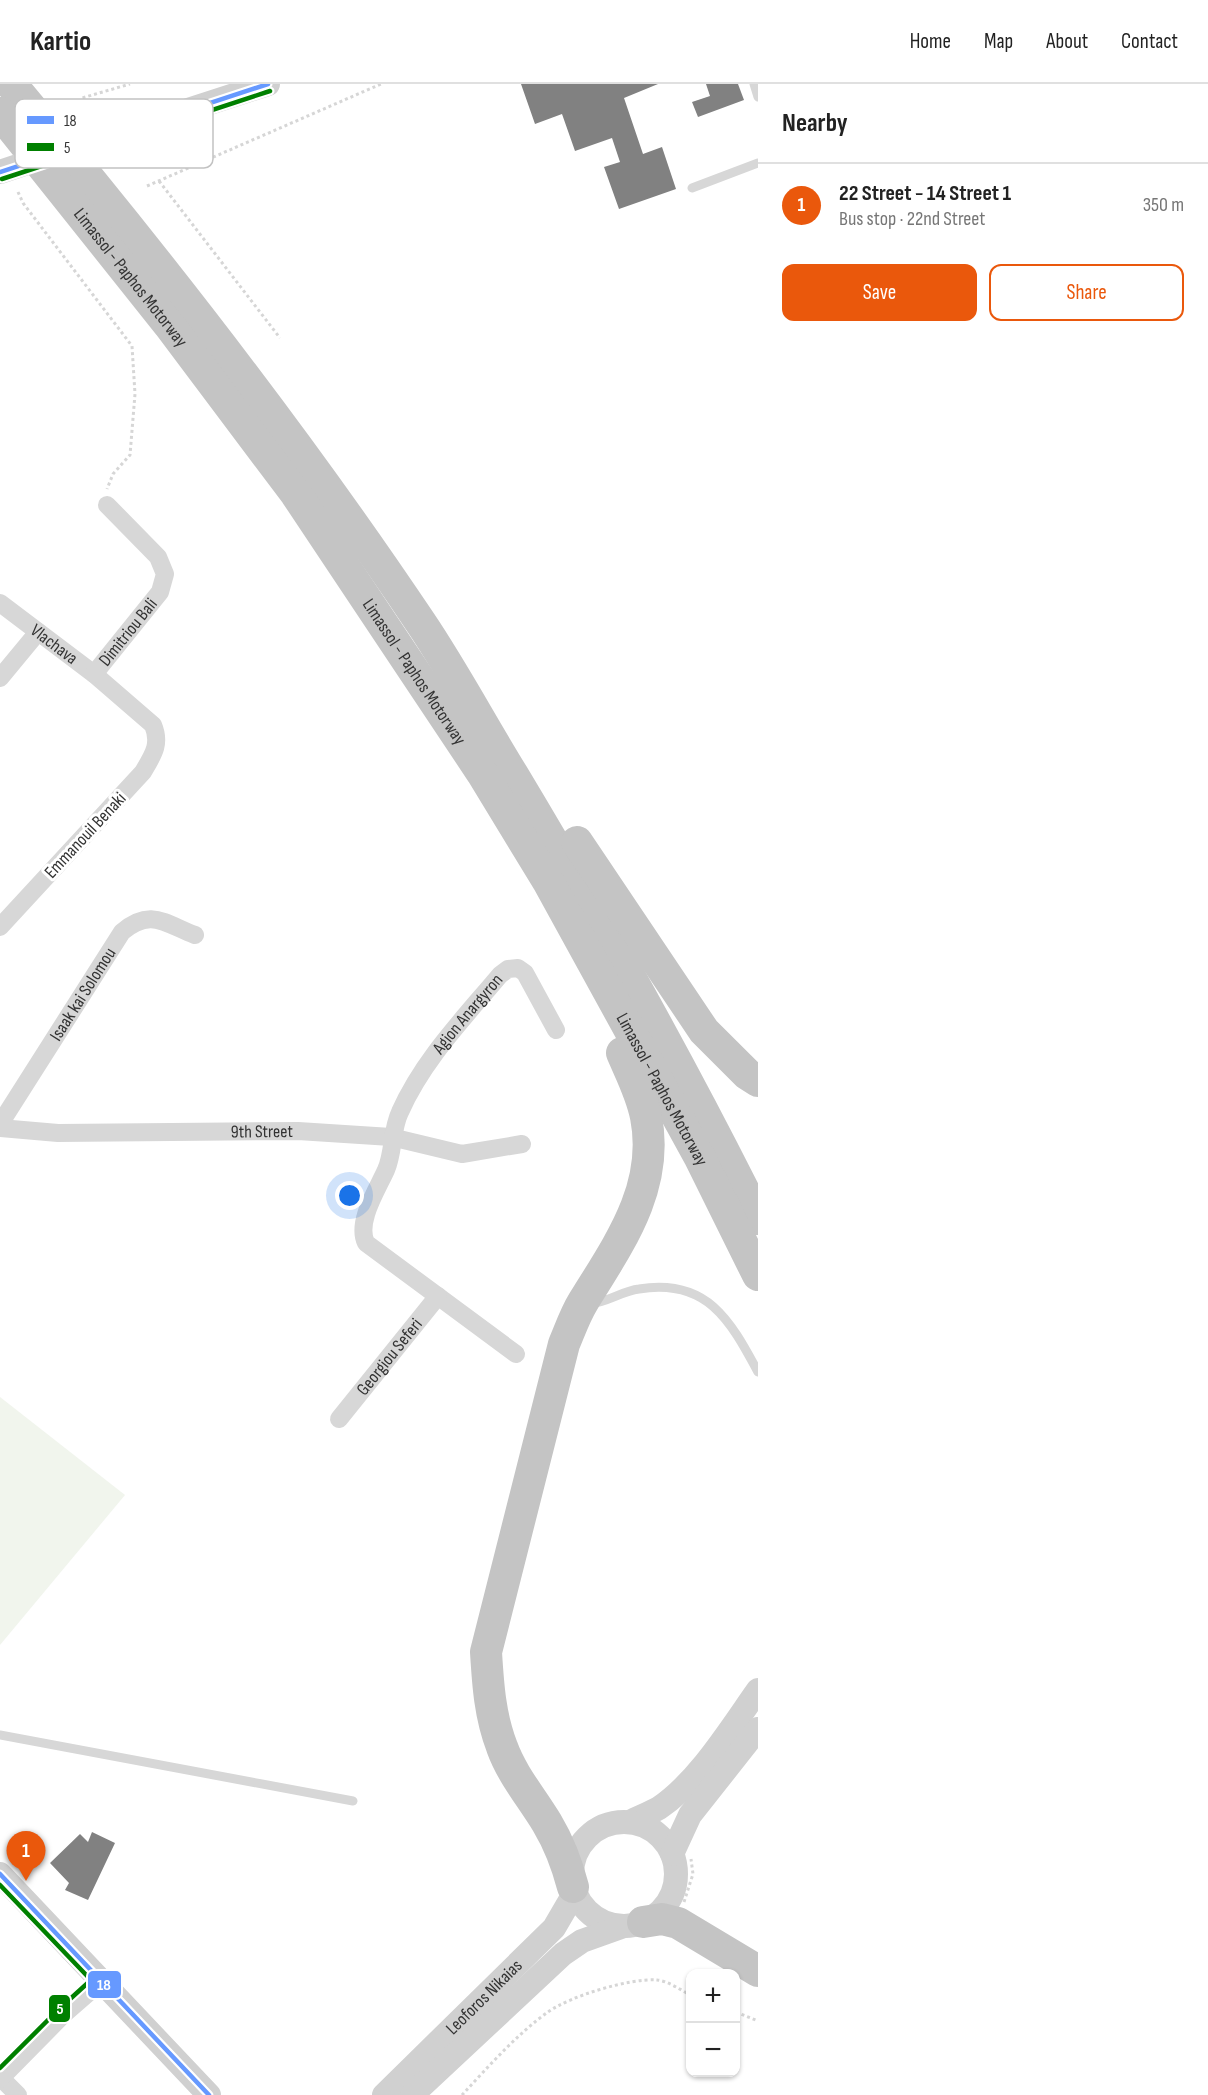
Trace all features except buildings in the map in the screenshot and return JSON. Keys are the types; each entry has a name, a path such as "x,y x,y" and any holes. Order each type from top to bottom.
{"highway":[{"name":"Limassol - Paphos Motorway","path":"11,84 23,99"},
{"name":"Limassol - Paphos Motorway","path":"0,114 15,133"},
{"name":"Limassol - Paphos Motorway","path":"43,168 168,325 296,494 482,773 549,883 699,1156 758,1275"},
{"name":"Limassol - Paphos Motorway","path":"80,168 197,311 321,478 423,626 580,886 715,1131 758,1219"},
{"path":"423,626 509,739 704,1030 754,1085"},
{"path":"404,655 530,879 614,1037 635,1082 646,1118 648,1151 645,1184 639,1204 608,1264 582,1305 564,1344 486,1652 489,1704 502,1748 552,1832 565,1859 574,1890"},
{"path":"635,1924 662,1919 678,1923 758,1971"}],"main road":[{"path":"213,102 268,84"},
{"path":"0,172 15,167"},
{"path":"758,1690 719,1745 679,1791 659,1808 630,1822 602,1827 590,1834 574,1858 574,1890 583,1906 595,1917 610,1924 635,1924 657,1914 671,1894 690,1815 758,1729"},
{"path":"630,1822 655,1833 681,1855"},
{"path":"0,1874 209,2095"},
{"name":"Leoforos Nikaias","path":"384,2095 554,1928 574,1890"},
{"name":"Leoforos Nikaias","path":"412,2095 563,1954 582,1941 635,1924"}],"street":[{"name":"Dimitriou Bali","path":"94,674 160,592 165,574 158,557 106,506"},
{"name":"Vlachava","path":"0,603 94,674 153,725 158,737"},
{"path":"0,678 38,632"},
{"name":"Emmanouil Benaki","path":"0,927 143,772 156,750 158,737"},
{"name":"Isaak kai Solomou","path":"0,1126 122,932 135,921 150,918 195,935"},
{"name":"Agion Anargyron","path":"391,1137 400,1112 437,1049 500,975 508,969 518,968 525,973 556,1030"},
{"name":"9th Street","path":"0,1126 58,1132 298,1131 391,1137 462,1154 522,1144"},
{"path":"391,1137 389,1162 364,1223 362,1234 366,1243 516,1354"},
{"name":"Georgiou Seferi","path":"339,1419 438,1296"},
{"path":"18,2095 0,2078 63,2015 102,1981"}],"lane":[{"path":"754,84 758,97"},
{"path":"692,188 758,163"},
{"path":"582,1305 600,1303 636,1289 656,1287 683,1291 703,1299 726,1316 758,1372"},
{"path":"0,1735 353,1801"}],"path":[{"path":"82,99 130,84"},
{"path":"213,157 381,84"},
{"path":"147,186 189,168"},
{"path":"159,181 280,338"},
{"path":"18,192 23,203 132,346 135,394 130,455 113,474 107,489 106,506"},
{"path":"681,1855 693,1874 683,1904"},
{"path":"462,2095 489,2065 549,2011 603,1988 636,1981 659,1980 686,1993"},
{"path":"740,2014 758,2021"}],"shaded area":[{"path":"0,1397 125,1495 0,1645"}],"transit line":[{"name":"18","path":"213,102 268,84"},
{"name":"5","path":"213,110 270,91"},
{"name":"18","path":"0,172 15,167"},
{"name":"5","path":"2,179 36,168"},
{"name":"18","path":"0,1874 209,2095"},
{"name":"5","path":"0,1885 91,1980 0,2068"}],"place":[{"name":"22 Street - 14 Street 1","path":"26,1881"}]}
